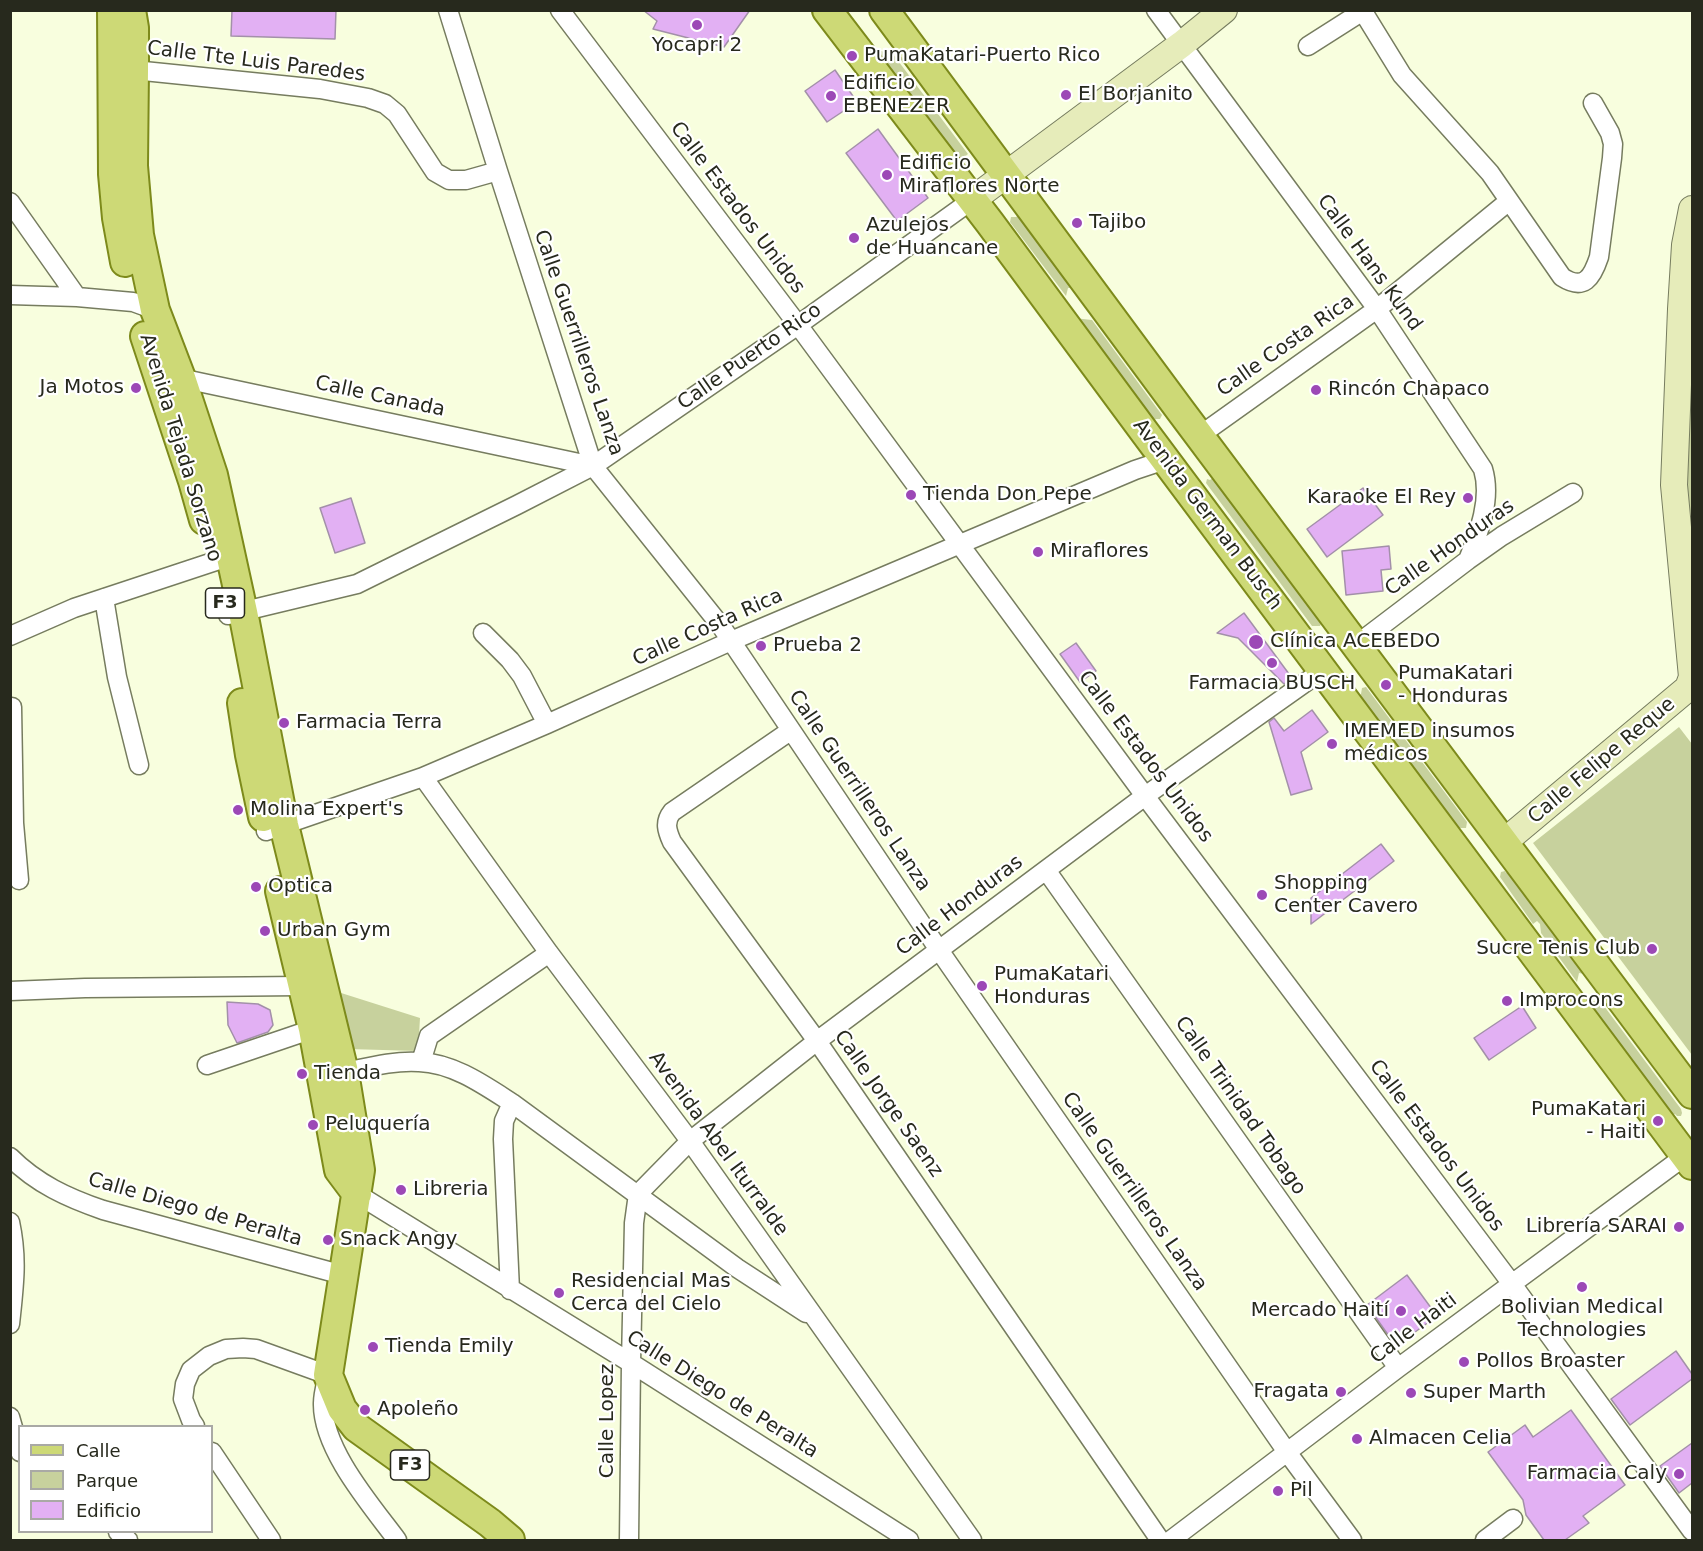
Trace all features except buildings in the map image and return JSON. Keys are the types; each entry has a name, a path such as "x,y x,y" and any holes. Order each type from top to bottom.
{"main road":[{"name":"Avenida Tejada Sorzano","path":"112,10 124,69"},
{"name":"Avenida Tejada Sorzano","path":"131,10 134,28 124,69 113,174 117,218 144,306 170,376 194,481 224,559 236,614 250,756 275,828 333,1074 339,1170 357,1194"},
{"name":"Avenida German Busch","path":"827,10 1690,1158"},
{"path":"884,10 1692,1094"},
{"name":"Calle Puerto Rico","path":"972,200 1182,44 1224,10"},
{"name":"Calle Felipe Reque","path":"1504,842 1688,688 1692,677 1674,485 1685,245 1692,209"},
{"path":"1165,460 1199,435"},
{"path":"1323,670 1356,645"},
{"name":"Avenida Tejada Sorzano","path":"275,828 302,986 313,1029 333,1074"},
{"path":"1470,867 1504,842"},
{"path":"328,1375 357,1194"},
{"name":"F3","path":"328,1375 342,1409 356,1427 490,1523 510,1540"}],"street":[{"name":"Calle Guerrilleros Lanza","path":"448,10 593,466 731,641 939,950 1287,1452 1352,1540"},
{"name":"Calle Estados Unidos","path":"560,10 798,325 1145,796 1512,1284 1692,1531"},
{"name":"Calle Hans Kund","path":"1156,10 1377,309 1484,469 1487,482 1486,502 1468,560"},
{"path":"1308,46 1362,11 1402,75 1490,173 1562,277 1570,282 1579,283 1588,280 1599,258 1613,144 1610,133 1593,103"},
{"name":"Calle Tte Luis Paredes","path":"124,69 320,89 368,98 385,104 397,114 435,172 449,180 466,180 498,171"},
{"name":"Calle Puerto Rico","path":"236,614 357,584 593,466 798,325 972,200"},
{"name":"Calle Costa Rica","path":"1199,435 1377,309 1509,201"},
{"path":"10,202 77,297"},
{"path":"10,296 77,297 144,306"},
{"name":"Calle Canada","path":"170,376 593,466"},
{"name":"Calle Costa Rica","path":"275,828 423,777 731,641 1135,470 1165,460"},
{"name":"Calle Honduras","path":"1356,645 1502,536 1573,493"},
{"path":"10,636 104,598 224,559"},
{"path":"104,598 117,677 139,765"},
{"path":"483,633 510,660 522,676 547,724"},
{"name":"Calle Honduras","path":"638,1194 690,1141 817,1041 1145,796 1323,670"},
{"path":"10,707 12,707 14,823 19,880"},
{"name":"Calle Jorge Saenz","path":"790,731 672,812 666,825 672,842 817,1041 1160,1540"},
{"name":"Avenida Abel Iturralde","path":"423,777 549,953 690,1141 972,1540"},
{"name":"Calle Trinidad Tobago","path":"1046,870 1398,1368"},
{"path":"421,1062 429,1036 549,953"},
{"path":"10,991 302,986"},
{"path":"207,1065 313,1029"},
{"path":"333,1074 405,1062 421,1062 447,1067 483,1084 638,1194 737,1268 816,1319"},
{"path":"510,1290 503,1139 504,1121 512,1103"},
{"name":"Calle Diego de Peralta","path":"10,1157 48,1188 88,1205 344,1275"},
{"name":"Calle Haiti","path":"1171,1540 1512,1284 1690,1158"},
{"name":"Calle Diego de Peralta","path":"357,1194 631,1363 909,1540"},
{"name":"Calle Lopez","path":"629,1540 634,1223 638,1194"},
{"path":"10,1222 15,1242 16,1271 10,1324"},
{"path":"189,1424 183,1400 185,1384 191,1371 209,1356 226,1349 256,1348 328,1375 323,1404 327,1429 349,1475 397,1540"},
{"path":"10,1417 18,1445"},
{"path":"213,1453 271,1540"},
{"path":"1485,1540 1513,1519"}],"green space":[{"path":"875,51 893,54 968,154 958,162"},
{"path":"1021,214 1076,288 1068,288 1066,296 1010,222 1011,217"},
{"path":"1074,318 1092,320 1162,415 1160,419 1152,422"},
{"path":"1692,342 1692,528 1687,484"},
{"path":"1215,476 1322,622 1320,626 1312,626 1206,483 1207,479 1210,480"},
{"path":"1366,687 1467,822 1466,828 1457,830 1357,697 1361,694 1362,688"},
{"name":"Sucre Tenis Club","path":"1679,727 1692,744 1692,1055 1533,843"},
{"path":"1511,870 1589,975 1579,973 1577,982 1541,933 1540,924 1537,921 1533,924 1500,877 1501,872 1506,873"},
{"path":"338,992 420,1018 418,1051 348,1049"},
{"path":"1583,1000 1601,1002 1681,1109 1681,1116 1675,1114 1670,1117"}],"place":[{"name":"Yocapri 2","path":"697,25"},
{"name":"PumaKatari-Puerto Rico","path":"852,56"},
{"name":"El Borjanito","path":"1066,95"},
{"name":"Edificio EBENEZER","path":"831,96"},
{"name":"Edificio Miraflores Norte","path":"887,175"},
{"name":"Tajibo","path":"1077,223"},
{"name":"Azulejos de Huancane","path":"854,238"},
{"name":"Ja Motos","path":"136,388"},
{"name":"Rincón Chapaco","path":"1316,390"},
{"name":"Tienda Don Pepe","path":"911,495"},
{"name":"Karaoke El Rey","path":"1468,498"},
{"name":"Miraflores","path":"1038,552"},
{"name":"Clínica ACEBEDO","path":"1256,642"},
{"name":"Prueba 2","path":"761,646"},
{"name":"Farmacia BUSCH","path":"1272,663"},
{"name":"PumaKatari - Honduras","path":"1386,685"},
{"name":"Farmacia Terra","path":"284,723"},
{"name":"IMEMED insumos médicos","path":"1332,744"},
{"name":"Molina Expert's","path":"238,810"},
{"name":"Optica","path":"256,887"},
{"name":"Shopping Center Cavero","path":"1262,895"},
{"name":"Urban Gym","path":"265,931"},
{"name":"Sucre Tenis Club","path":"1652,949"},
{"name":"PumaKatari Honduras","path":"982,986"},
{"name":"Improcons","path":"1507,1001"},
{"name":"Tienda","path":"302,1074"},
{"name":"PumaKatari - Haiti","path":"1658,1121"},
{"name":"Peluquería","path":"313,1125"},
{"name":"Libreria","path":"401,1190"},
{"name":"Librería SARAI","path":"1679,1227"},
{"name":"Snack Angy","path":"328,1240"},
{"name":"Bolivian Medical Technologies","path":"1582,1287"},
{"name":"Residencial Mas Cerca del Cielo","path":"559,1293"},
{"name":"Mercado Haití","path":"1401,1311"},
{"name":"Tienda Emily","path":"373,1347"},
{"name":"Pollos Broaster","path":"1464,1362"},
{"name":"Fragata","path":"1341,1392"},
{"name":"Super Marth","path":"1411,1393"},
{"name":"Apoleño","path":"365,1410"},
{"name":"Almacen Celia","path":"1357,1439"},
{"name":"Farmacia Caly","path":"1679,1474"},
{"name":"Pil","path":"1278,1491"}]}
